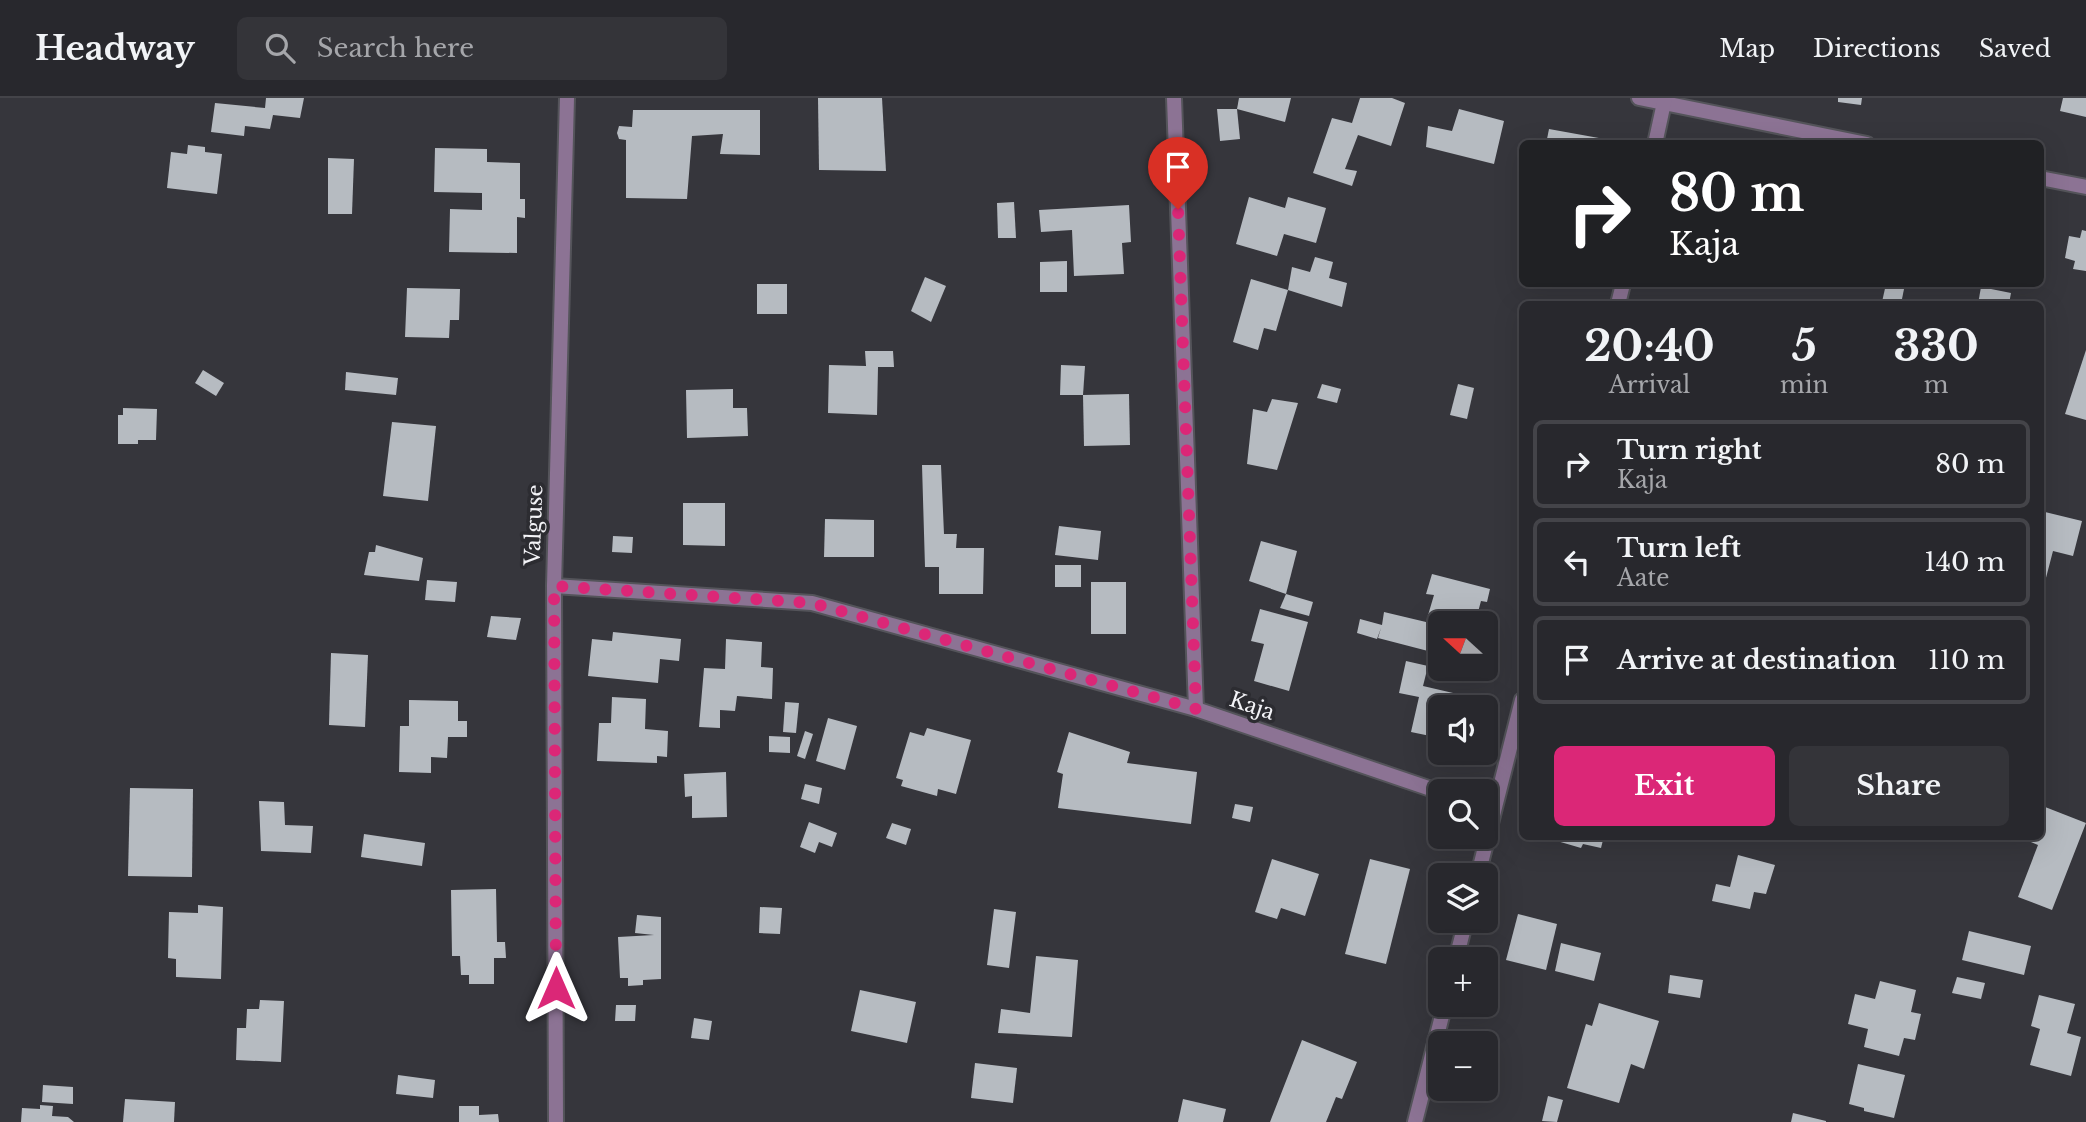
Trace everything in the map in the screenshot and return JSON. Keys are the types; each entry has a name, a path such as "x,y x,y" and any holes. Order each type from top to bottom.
{"street":[{"name":"Valguse","path":"556,1122 554,586 567,98"},
{"path":"1174,98 1196,709"},
{"path":"1639,98 1665,101 1848,140"},
{"path":"1656,140 1665,101"},
{"path":"2044,179 2086,187"},
{"name":"Kaja","path":"554,586 812,603 1196,709 1428,788"},
{"path":"1498,782 1519,710"},
{"path":"1415,1122 1442,1017"}],"building":[{"path":"266,98 304,98 300,118 273,115 270,129 245,126 244,136 211,132 215,103 265,108"},
{"path":"818,98 882,98 886,171 819,170"},
{"path":"1239,98 1291,98 1285,122 1237,109"},
{"path":"1360,98 1392,98 1405,103 1391,146 1358,135 1345,169 1357,171 1352,186 1313,173 1332,118 1352,123"},
{"path":"1838,98 1862,98 1861,105 1838,102"},
{"path":"2063,98 2086,98 2086,117 2060,111"},
{"path":"1217,109 1237,109 1240,139 1220,141"},
{"path":"1459,109 1504,121 1494,164 1426,147 1428,126 1452,131"},
{"path":"633,110 760,110 760,155 720,154 723,134 692,136 687,199 626,198 626,140 619,139 617,133 619,126 632,127"},
{"path":"1549,129 1610,140 1547,140"},
{"path":"188,145 205,147 205,152 222,154 217,194 167,188 171,152 187,154"},
{"path":"435,148 487,149 487,162 520,163 520,199 525,199 525,218 517,217 517,253 449,252 450,209 482,210 482,193 434,192"},
{"path":"328,158 354,159 352,214 328,214"},
{"path":"1249,197 1285,208 1288,197 1326,208 1316,243 1284,234 1277,256 1236,244"},
{"path":"1014,202 1016,238 998,238 997,203"},
{"path":"1129,205 1131,242 1122,243 1124,274 1074,276 1072,230 1041,232 1039,210"},
{"path":"2082,230 2086,231 2086,271 2073,269 2075,261 2065,258 2069,236 2080,238"},
{"path":"1315,257 1333,262 1329,278 1347,283 1342,307 1288,290 1292,267 1310,272"},
{"path":"1067,261 1067,292 1040,292 1040,262"},
{"path":"925,277 946,286 931,322 911,311"},
{"path":"1251,279 1288,290 1276,331 1264,328 1258,350 1233,342"},
{"path":"757,284 787,284 787,314 757,314"},
{"path":"1885,287 1904,287 1902,301 1882,301"},
{"path":"1981,287 2011,293 2010,301 1979,301"},
{"path":"407,288 460,289 459,320 450,320 449,338 405,337"},
{"path":"2086,350 2086,420 2065,414"},
{"path":"865,351 893,351 894,367 878,367 877,415 828,413 829,365 866,366"},
{"path":"1061,365 1085,366 1083,395 1060,395"},
{"path":"203,370 224,383 216,396 195,383"},
{"path":"346,372 398,378 396,395 345,390"},
{"path":"1322,384 1341,389 1337,403 1317,398"},
{"path":"1458,384 1474,388 1467,419 1450,415"},
{"path":"733,389 733,408 747,408 748,436 687,438 686,390"},
{"path":"1129,394 1130,445 1084,446 1083,395"},
{"path":"1272,399 1298,403 1277,470 1247,464 1253,409 1267,412"},
{"path":"123,408 157,409 156,440 118,444 118,415 123,415"},
{"path":"392,422 436,426 428,501 383,496"},
{"path":"922,465 941,465 944,534 957,534 956,548 984,548 983,594 939,594 939,567 925,567"},
{"path":"683,503 725,503 725,546 683,545"},
{"path":"2045,512 2082,521 2073,556 2053,551 2044,586"},
{"path":"825,519 874,520 874,557 824,557"},
{"path":"1059,526 1101,531 1098,560 1055,555"},
{"path":"613,536 633,537 632,553 612,552"},
{"path":"1261,541 1297,551 1286,594 1249,581"},
{"path":"376,545 423,558 419,581 364,575 369,552 375,552"},
{"path":"1055,565 1081,565 1081,587 1055,587"},
{"path":"1432,574 1490,589 1487,602 1481,601 1478,611 1429,611 1434,595 1426,594"},
{"path":"427,580 457,582 455,602 425,600"},
{"path":"1091,582 1126,582 1126,634 1091,634"},
{"path":"1286,594 1313,602 1309,616 1280,608"},
{"path":"1260,609 1308,622 1289,691 1254,681 1264,644 1251,641"},
{"path":"1384,612 1426,622 1428,615 1428,651 1378,638 1381,628 1377,639 1357,633 1360,619 1382,625"},
{"path":"491,616 521,618 516,640 487,637"},
{"path":"613,632 681,639 679,661 660,659 658,683 588,676 592,639 612,641"},
{"path":"726,639 762,642 761,667 773,668 772,699 737,696 735,711 720,710 720,728 699,727 704,668 725,669"},
{"path":"331,653 368,655 365,727 329,725"},
{"path":"1406,661 1428,666 1423,686 1462,695 1428,695 1428,736 1411,732 1419,697 1399,693"},
{"path":"612,697 646,699 645,729 668,731 667,757 657,756 657,763 597,761 599,723 611,723"},
{"path":"409,700 458,701 458,721 467,721 467,737 448,737 447,758 431,757 431,773 399,772 400,726 409,726"},
{"path":"785,702 799,703 796,733 783,732"},
{"path":"828,718 857,726 845,770 816,761"},
{"path":"927,728 971,740 956,794 938,789 937,796 901,786 903,780 896,778 910,732 924,736"},
{"path":"805,731 813,734 805,759 797,756"},
{"path":"1069,732 1130,752 1127,763 1197,772 1191,824 1058,808 1063,774 1057,772"},
{"path":"769,736 790,737 790,753 769,752"},
{"path":"726,772 727,817 692,818 692,796 685,797 684,774"},
{"path":"805,784 822,788 819,804 801,799"},
{"path":"130,788 193,789 192,877 128,876"},
{"path":"259,801 284,802 285,825 313,826 311,853 261,851"},
{"path":"1235,804 1253,807 1250,822 1232,818"},
{"path":"2044,807 2086,823 2052,910 2018,897 2038,845 2026,840 2044,840"},
{"path":"809,822 837,833 832,847 819,842 815,853 800,847"},
{"path":"892,823 911,829 906,845 886,838"},
{"path":"364,834 425,843 422,866 361,857"},
{"path":"1554,840 1603,840 1601,848 1583,844 1581,848"},
{"path":"1738,855 1775,865 1766,894 1754,892 1750,909 1712,901 1716,884 1730,887"},
{"path":"1272,859 1319,874 1305,916 1281,908 1277,919 1255,912"},
{"path":"1370,859 1410,869 1386,964 1345,954"},
{"path":"496,889 497,942 505,942 506,958 494,958 494,984 469,984 469,975 461,975 460,956 452,956 451,890"},
{"path":"198,905 223,907 221,979 176,977 176,959 168,958 169,912 198,913"},
{"path":"760,907 782,908 780,934 759,933"},
{"path":"994,909 1016,912 1009,968 987,965"},
{"path":"1518,914 1557,924 1546,970 1506,960"},
{"path":"637,915 661,917 661,979 643,980 643,985 628,986 628,978 620,978 618,937 654,935 635,933"},
{"path":"1969,931 2031,946 2024,975 1962,960"},
{"path":"1561,943 1601,953 1594,981 1555,971"},
{"path":"1036,956 1078,960 1072,1037 998,1033 1001,1009 1030,1013"},
{"path":"1670,975 1703,980 1700,998 1668,993"},
{"path":"1957,977 1985,983 1981,999 1952,993"},
{"path":"1880,981 1916,990 1911,1012 1921,1014 1915,1040 1904,1038 1899,1056 1864,1047 1868,1029 1848,1024 1855,994 1875,999"},
{"path":"860,990 916,1002 907,1043 851,1031"},
{"path":"2039,995 2075,1004 2067,1033 2081,1037 2071,1076 2030,1065 2040,1029 2031,1026"},
{"path":"260,1000 284,1001 281,1062 236,1060 237,1028 246,1028 247,1009 259,1009"},
{"path":"1599,1003 1659,1021 1644,1069 1631,1064 1619,1103 1567,1088 1586,1024 1592,1026"},
{"path":"616,1005 636,1005 635,1021 615,1021"},
{"path":"694,1018 712,1021 709,1040 691,1038"},
{"path":"1302,1040 1357,1062 1342,1099 1336,1097 1326,1122 1270,1122"},
{"path":"975,1063 1017,1068 1013,1103 971,1098"},
{"path":"1858,1064 1905,1075 1894,1118 1864,1111 1864,1108 1849,1104"},
{"path":"398,1075 435,1080 433,1098 396,1094"},
{"path":"43,1085 73,1087 73,1104 42,1102"},
{"path":"1548,1096 1563,1100 1557,1122 1542,1121"},
{"path":"125,1099 175,1102 174,1122 123,1122"},
{"path":"1183,1099 1226,1109 1223,1122 1178,1122"},
{"path":"40,1105 53,1106 52,1116 68,1117 74,1122 21,1122 22,1108 40,1109"},
{"path":"459,1106 479,1106 479,1115 498,1114 499,1122 459,1122"},
{"path":"1793,1113 1826,1121 1826,1122 1791,1122"}],"route":[{"path":"556,988 554,586 812,603 1196,709 1178,209"}]}
